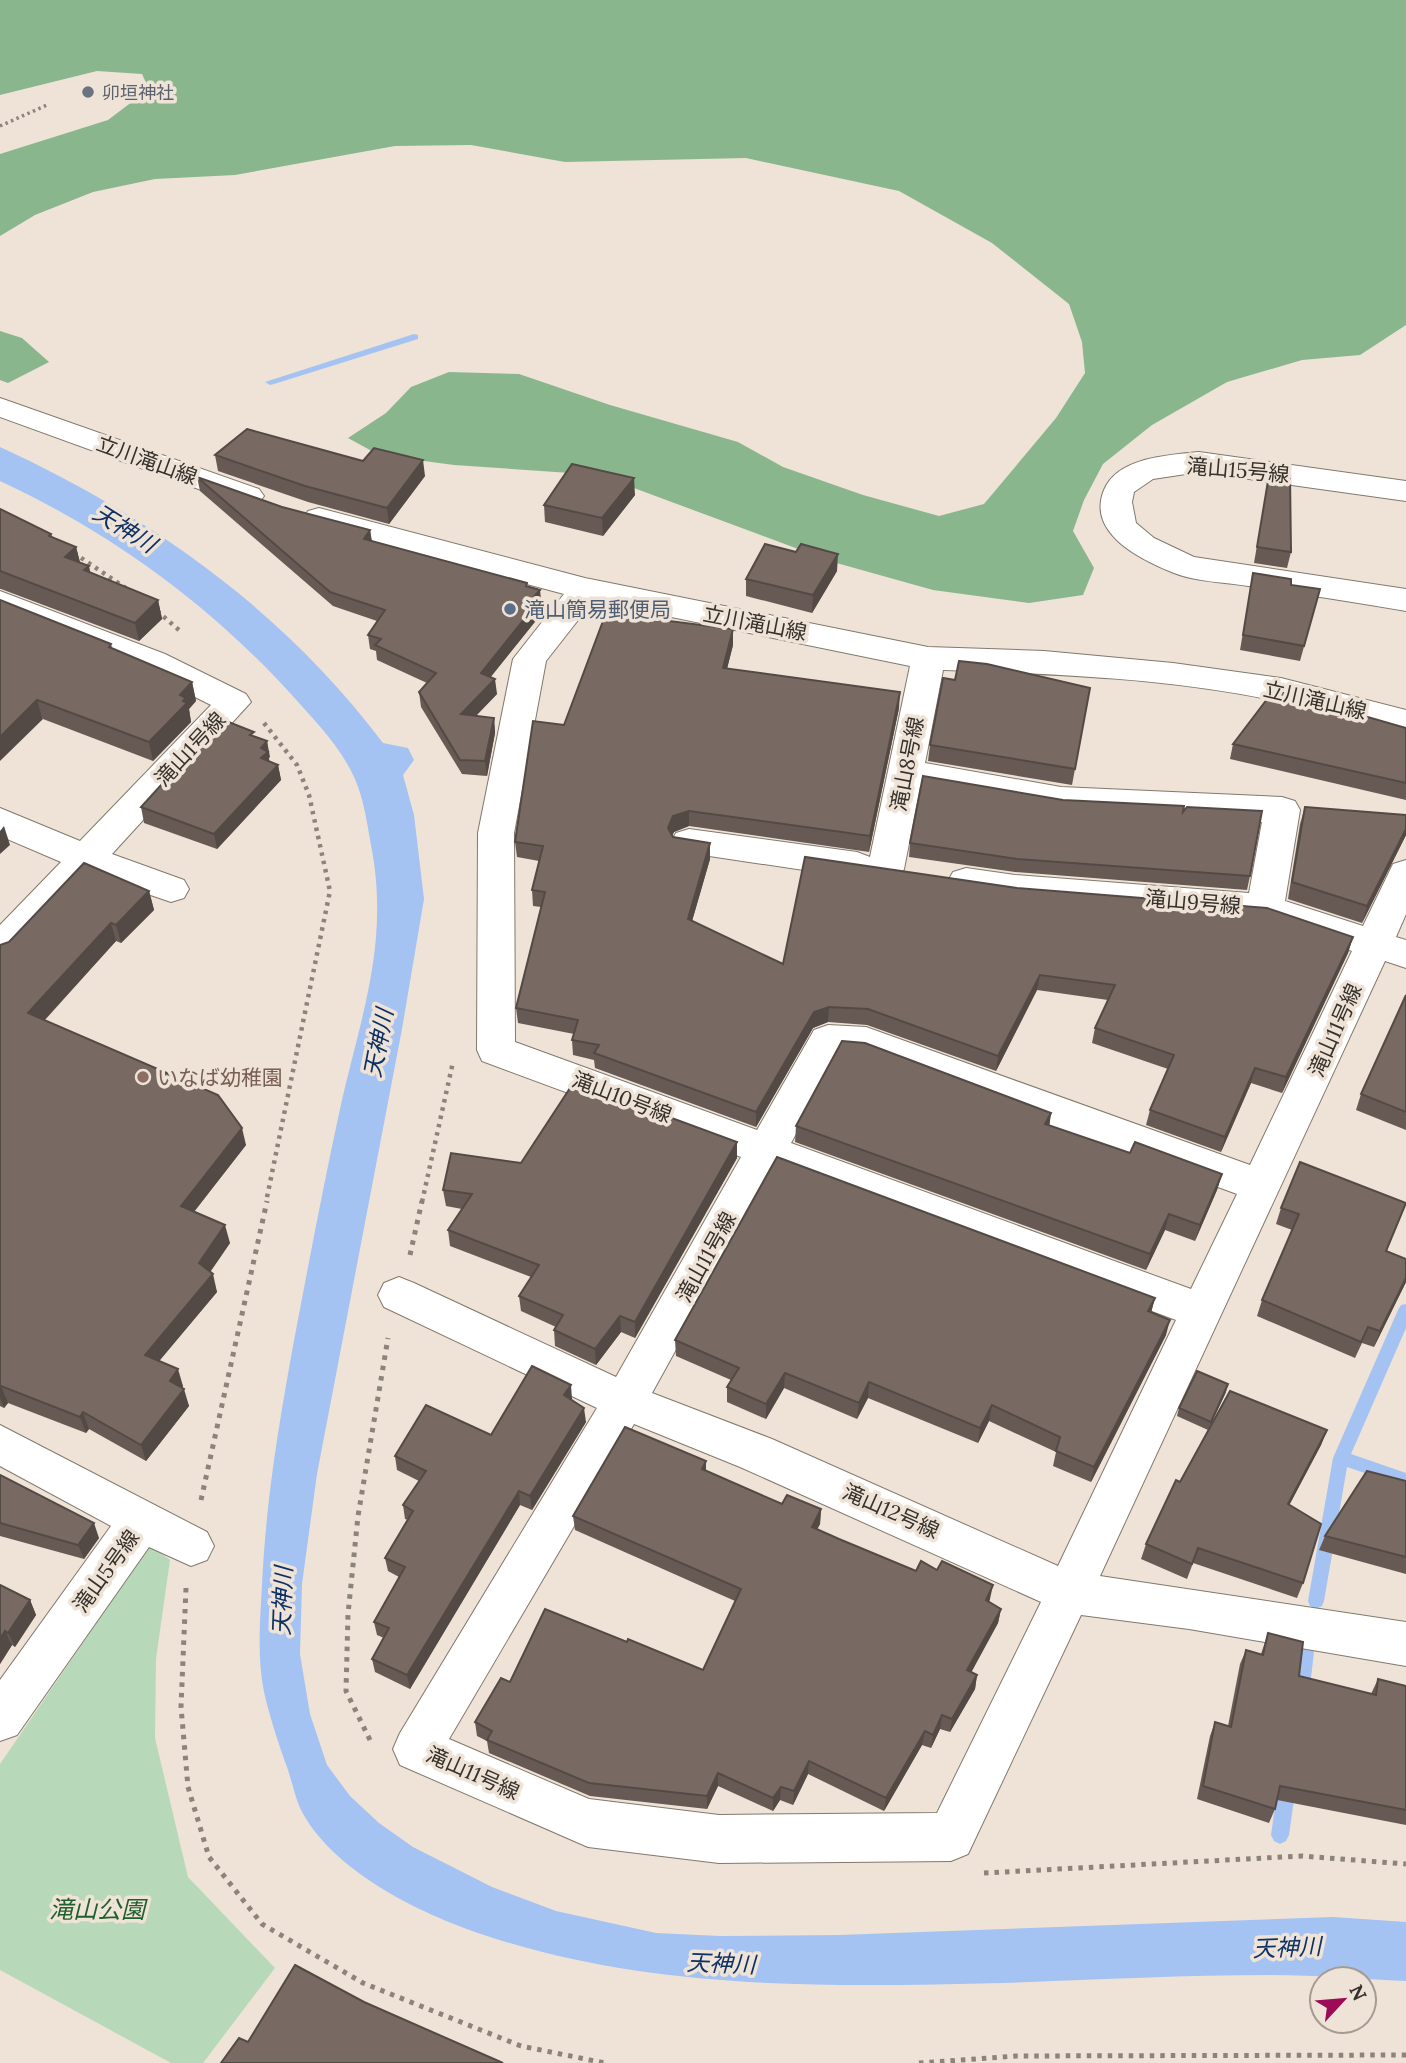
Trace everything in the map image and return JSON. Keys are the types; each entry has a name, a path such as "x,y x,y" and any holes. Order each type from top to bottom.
{"street":[{"name":"立川滝山線","path":"0,407 289,510 585,589 928,658 1044,663 1172,674 1281,690 1406,722"},
{"name":"滝山15号線","path":"1406,491 1199,463 1161,466 1142,472 1120,488 1116,502 1121,527 1143,545 1187,566 1406,600"},
{"name":"滝山10号線","path":"585,589 530,659 496,833 496,1050 1201,1311"},
{"name":"滝山1号線","path":"0,602 153,662 234,702 0,949"},
{"name":"滝山8号線","path":"886,869 928,658"},
{"name":"滝山9号線","path":"689,842 1015,888 1265,908 1282,810 1061,799 905,772"},
{"path":"0,821 88,859 171,889"},
{"name":"滝山11号線","path":"1261,1186 866,1042 828,1040 625,1401 410,1761 588,1822 719,1839 951,1837 1071,1593 1261,1186 1391,948 1406,873"},
{"path":"1265,908 1391,948"},
{"name":"滝山12号線","path":"399,1295 625,1401 756,1452 1071,1593 1189,1608 1406,1644"},
{"name":"滝山5号線","path":"0,1444 142,1520 0,1719"},
{"path":"142,1520 191,1546"}],"path":[{"path":"0,126 47,105"},
{"path":"70,550 136,594"},
{"path":"147,602 185,636"},
{"path":"234,702 257,716 297,765 309,795 330,891 277,1153 191,1546 184,1608 181,1707 188,1787 209,1857 262,1924 363,1983 521,2046 605,2063"},
{"path":"410,1761 380,1757 360,1724 346,1691 348,1614 358,1516 387,1340 424,1203 453,1059"},
{"path":"975,1873 1302,1856 1406,1864"},
{"path":"919,2063 1016,2056 1406,2055"}],"green space":[{"path":"0,0 1406,0 1406,325 1360,355 1302,360 1227,382 1152,425 1103,464 1084,500 1073,531 1094,568 1083,595 1029,603 933,590 833,562 599,475 454,465 379,455 348,438 386,413 411,387 449,372 519,374 610,405 738,442 783,467 863,495 939,516 984,504 1056,418 1085,373 1082,342 1069,304 992,243 899,191 746,158 565,162 471,145 395,146 235,175 155,179 93,192 35,215 0,236 0,154 108,120 149,89 142,74 97,71 0,95"},
{"path":"0,331 22,338 49,362 8,383 0,380"},
{"name":"滝山公園","path":"150,1545 170,1560 156,1659 155,1738 188,1877 275,1968 203,2063 171,2063 0,1970 0,1764"}],"water":[{"name":"天神川","path":"0,447 55,474 161,536 257,609 302,650 344,695 383,743 408,748 414,760 403,775 414,815 424,899 402,1029 317,1474 302,1584 300,1654 310,1714 327,1765 350,1796 379,1823 413,1847 492,1887 556,1911 656,1933 720,1936 839,1935 1333,1917 1406,1922 1406,1981 1378,1980 1378,1965 1308,1965 1308,1976 1238,1975 1003,1983 806,1984 676,1976 612,1967 548,1953 459,1926 380,1887 355,1870 314,1831 300,1808 264,1692 260,1666 260,1625 266,1524 282,1407 322,1197 364,1010 375,947 376,881 363,803 355,779 335,745 291,694 226,630 156,573 119,547 41,501 0,481"}],"building":[{"path":"247,429 363,461 374,448 423,460 387,508 305,486 215,455"},
{"path":"572,464 634,478 602,518 544,505"},
{"path":"1269,475 1290,476 1291,552 1257,547"},
{"path":"197,477 282,507 370,530 364,539 527,583 526,586 540,590 529,602 537,603 481,673 495,679 461,714 494,718 485,761 460,760 419,692 436,673 375,645 381,639 368,635 385,610 330,592"},
{"path":"0,509 51,534 49,536 76,547 65,557 89,566 84,570 158,600 135,623 0,571"},
{"path":"765,544 796,552 801,544 838,554 813,595 746,579"},
{"path":"1253,573 1291,579 1291,585 1320,589 1304,646 1243,635"},
{"path":"0,600 111,644 109,647 192,682 180,695 186,698 183,701 187,703 149,742 37,700 0,737"},
{"path":"606,613 733,629 723,668 900,692 870,836 689,811 673,816 668,828 673,837 710,843 688,919 783,964 805,857 1017,888 1267,908 1353,937 1286,1077 1255,1068 1225,1137 1150,1110 1174,1055 1095,1028 1115,985 1040,975 998,1056 868,1009 829,1007 814,1012 756,1112 594,1053 599,1045 572,1040 578,1020 516,1008 545,892 532,890 543,846 515,842 533,721 564,725"},
{"path":"959,661 987,664 1090,688 1075,769 930,745 943,678 955,680"},
{"path":"1274,690 1406,728 1406,783 1233,744"},
{"path":"221,719 254,732 250,735 267,741 261,748 268,752 261,758 278,765 214,834 141,807"},
{"path":"923,776 1063,800 1184,806 1183,812 1187,807 1262,811 1250,876 1017,859 910,843"},
{"path":"1305,807 1406,815 1406,829 1367,906 1292,882"},
{"path":"84,863 149,891 116,925 111,923 28,1013 218,1095 242,1128 181,1206 225,1225 199,1263 213,1274 145,1355 178,1369 170,1381 184,1389 141,1445 83,1412 80,1417 1,1386 0,1388 0,945 9,942"},
{"path":"1406,995 1406,1112 1361,1094"},
{"path":"842,1041 865,1043 1051,1113 1045,1124 1130,1153 1135,1142 1222,1174 1200,1225 1169,1214 1150,1254 796,1126"},
{"path":"574,1082 737,1142 635,1322 620,1316 595,1349 554,1330 563,1315 519,1296 539,1265 448,1230 472,1194 443,1190 451,1153 521,1163"},
{"path":"777,1157 1155,1298 1148,1311 1170,1320 1094,1467 1056,1451 1060,1437 992,1405 980,1428 869,1382 859,1403 785,1373 766,1404 727,1387 739,1368 675,1340"},
{"path":"1300,1162 1406,1203 1386,1251 1406,1259 1406,1278 1380,1331 1368,1327 1361,1342 1262,1300 1299,1214 1281,1208"},
{"path":"532,1366 571,1385 564,1395 584,1408 530,1496 519,1491 407,1675 372,1659 389,1628 374,1622 405,1567 385,1558 413,1511 403,1505 426,1471 395,1456 426,1405 491,1435"},
{"path":"1197,1371 1228,1384 1211,1422 1179,1408"},
{"path":"1230,1391 1327,1430 1288,1504 1321,1524 1303,1583 1198,1548 1192,1564 1146,1544 1176,1480 1180,1482"},
{"path":"625,1427 706,1461 702,1469 782,1504 787,1495 821,1509 812,1527 839,1539 916,1571 921,1561 937,1570 942,1561 993,1585 986,1600 1001,1609 967,1670 977,1675 952,1719 942,1715 933,1735 925,1731 886,1798 809,1761 794,1791 781,1787 773,1798 718,1773 707,1796 589,1783 487,1740 492,1731 475,1722 501,1678 510,1682 545,1609 703,1670 741,1589 573,1516"},
{"path":"1367,1471 1406,1481 1406,1557 1325,1536"},
{"path":"0,1475 94,1523 78,1545 0,1523"},
{"path":"0,1585 30,1600 8,1633 5,1631 0,1639"},
{"path":"1268,1633 1303,1642 1299,1676 1376,1695 1378,1679 1406,1686 1406,1810 1280,1786 1275,1809 1203,1786 1215,1722 1231,1727 1246,1650 1263,1655"},
{"path":"295,1965 364,2002 503,2063 221,2063 239,2038 248,2042"}],"waterway":[{"path":"270,382 414,337"},
{"path":"1341,1458 1406,1310"},
{"path":"1316,1601 1341,1458"},
{"path":"1341,1458 1406,1480"},
{"path":"1300,1695 1306,1652"},
{"path":"1280,1835 1287,1785"}],"place":[{"name":"卯垣神社","path":"88,92"},
{"name":"滝山簡易郵便局","path":"510,609"},
{"name":"いなば幼稚園","path":"143,1077"}]}
